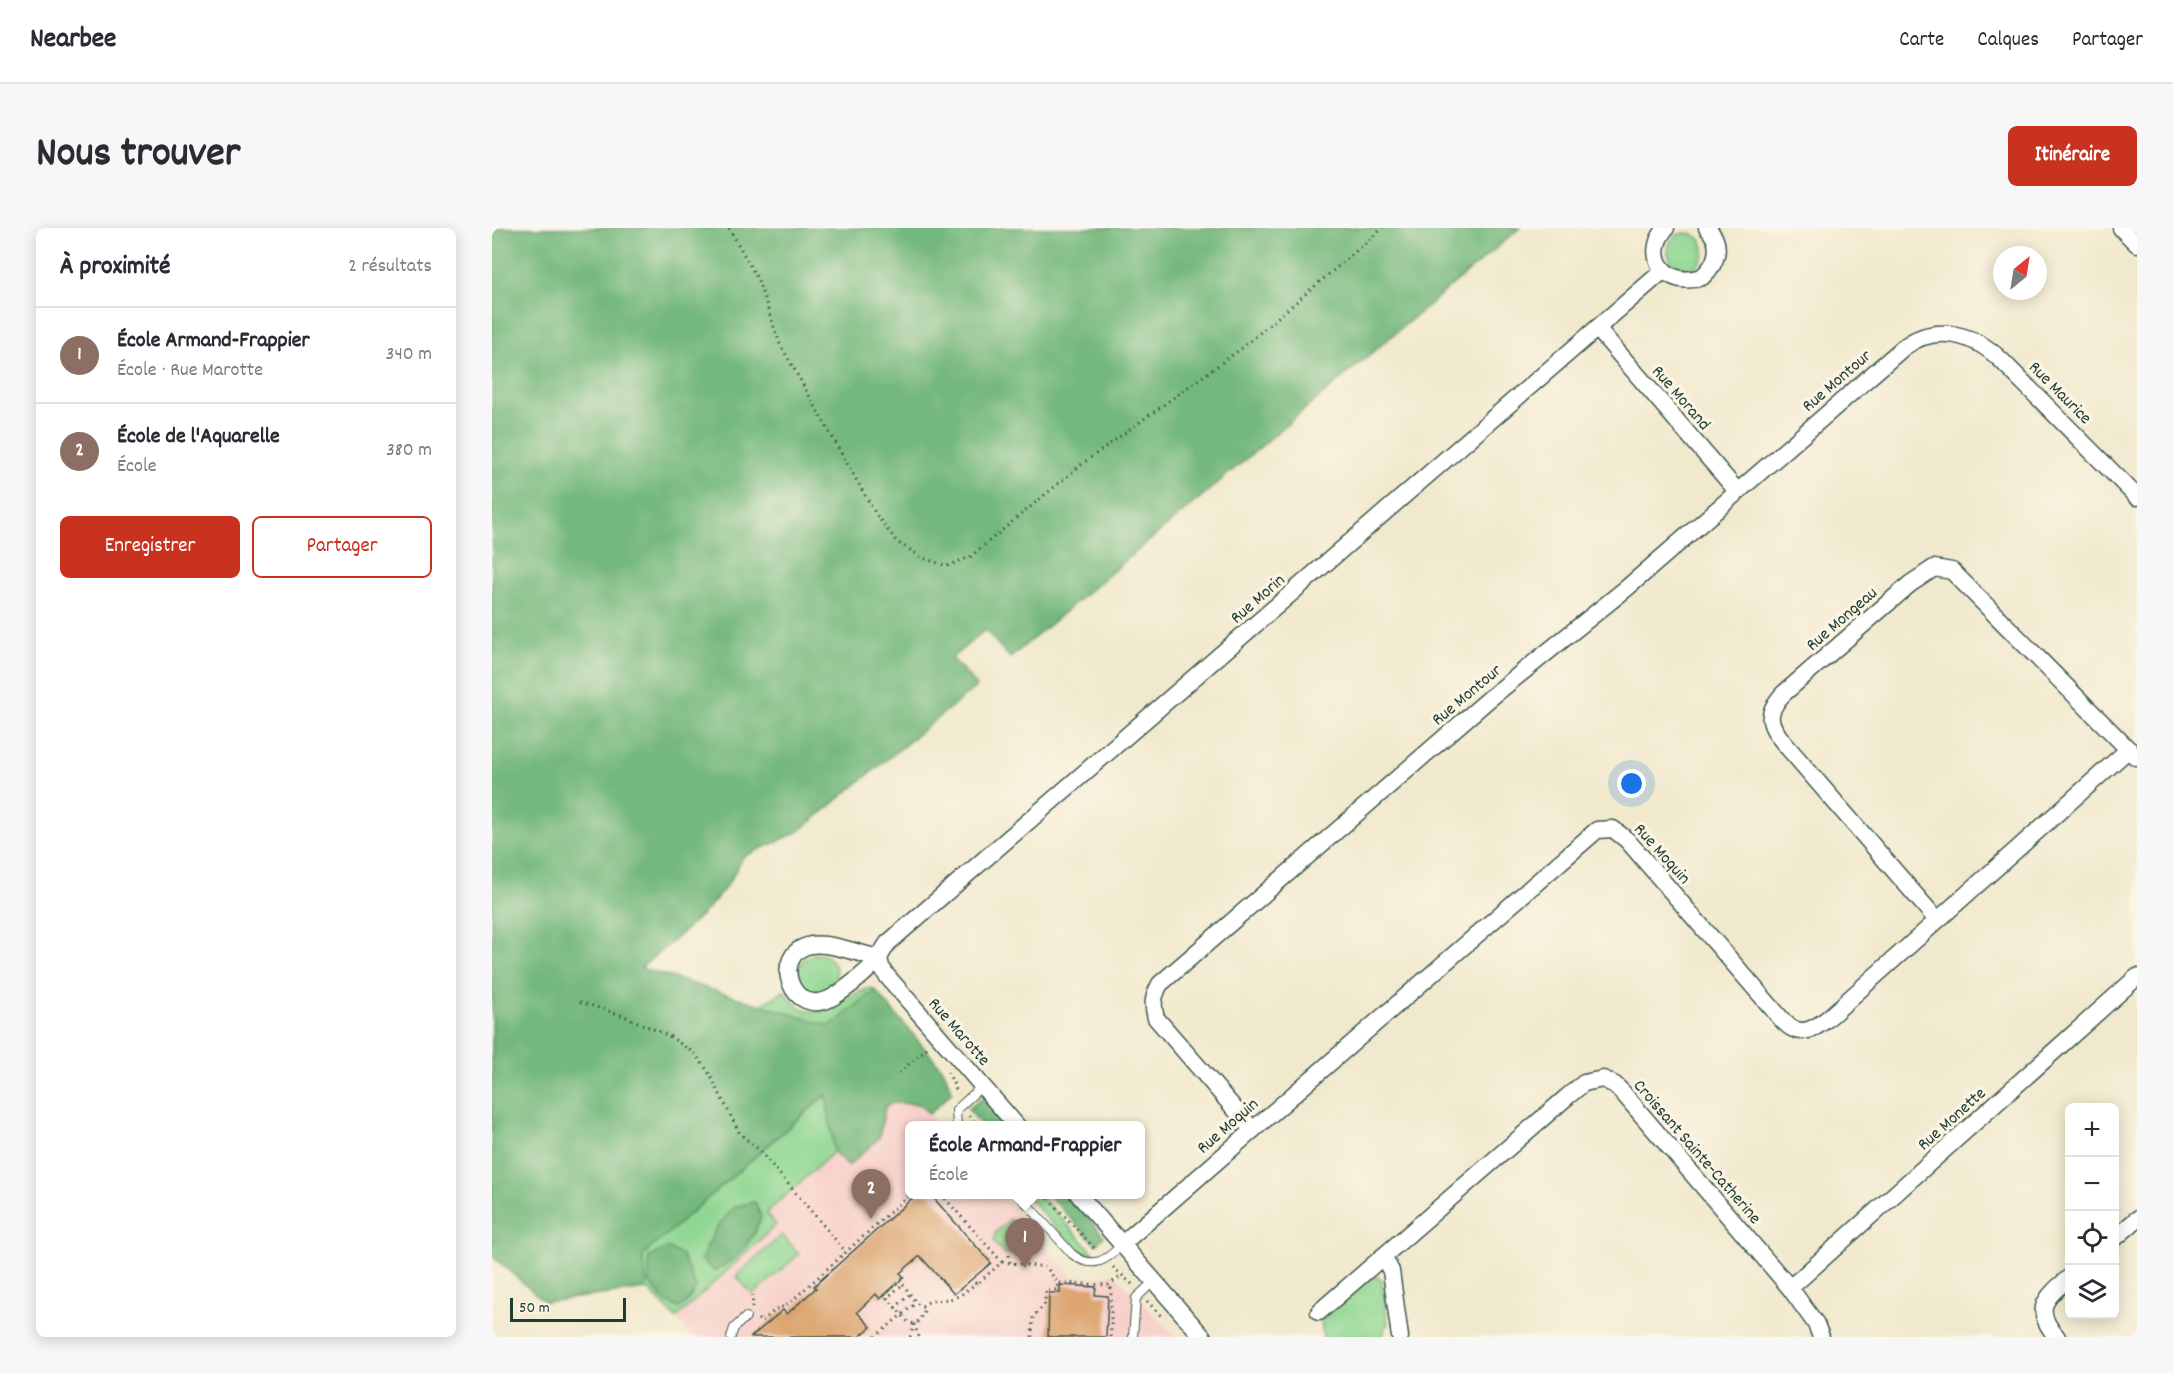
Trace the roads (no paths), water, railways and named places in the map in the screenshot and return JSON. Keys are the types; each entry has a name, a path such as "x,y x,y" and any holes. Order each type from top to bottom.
{"street":[{"path":"1666,228 1657,244 1656,253 1664,270 1682,280 1702,277 1710,270 1717,250 1715,240 1707,228"},
{"path":"2121,228 2137,244"},
{"name":"Rue Morin","path":"879,958 812,945 796,954 789,963 788,975 799,996 809,1002 820,1002 843,990 879,958 888,943 1664,270"},
{"name":"Rue Morand","path":"1597,328 1737,491"},
{"name":"Rue Montour","path":"1252,1129 1156,1018 1153,1006 1154,995 1160,984 1489,699 1593,617 1904,347 1924,336 1946,333"},
{"name":"Rue Maurice","path":"1946,333 1971,339 1990,350 2137,496"},
{"name":"Rue Mongeau","path":"1937,920 1777,734 1772,725 1771,710 1783,694 1925,572 1942,568 1959,577 2133,753"},
{"name":"Rue Moquin","path":"1122,1244 1597,830 1613,830 1627,840 1757,991 1797,1031 1812,1030 2133,753"},
{"name":"Rue Marotte","path":"879,958 881,967 887,976 1013,1121"},
{"name":"Rue Monette","path":"1790,1288 2137,977"},
{"name":"Croissant Sainte-Catherine","path":"1319,1312 1568,1096 1584,1083 1603,1078 1615,1084 1790,1288 1815,1324 1821,1337"},
{"path":"1082,1199 1203,1337"},
{"path":"2119,1236 2137,1220"},
{"path":"1383,1256 1391,1271 1400,1337"},
{"path":"2057,1337 2045,1323 2043,1308 2051,1294 2065,1281"}],"lane":[{"path":"955,1121 956,1110 982,1086"},
{"path":"1022,1199 1072,1254 1081,1260 1092,1263 1106,1260 1122,1244"},
{"path":"1133,1337 1134,1302 1154,1281"},
{"path":"730,1337 734,1328 746,1317"}],"place":[{"name":"École de l'Aquarelle","path":"871,1219"},
{"name":"École Armand-Frappier","path":"1025,1268"}]}
